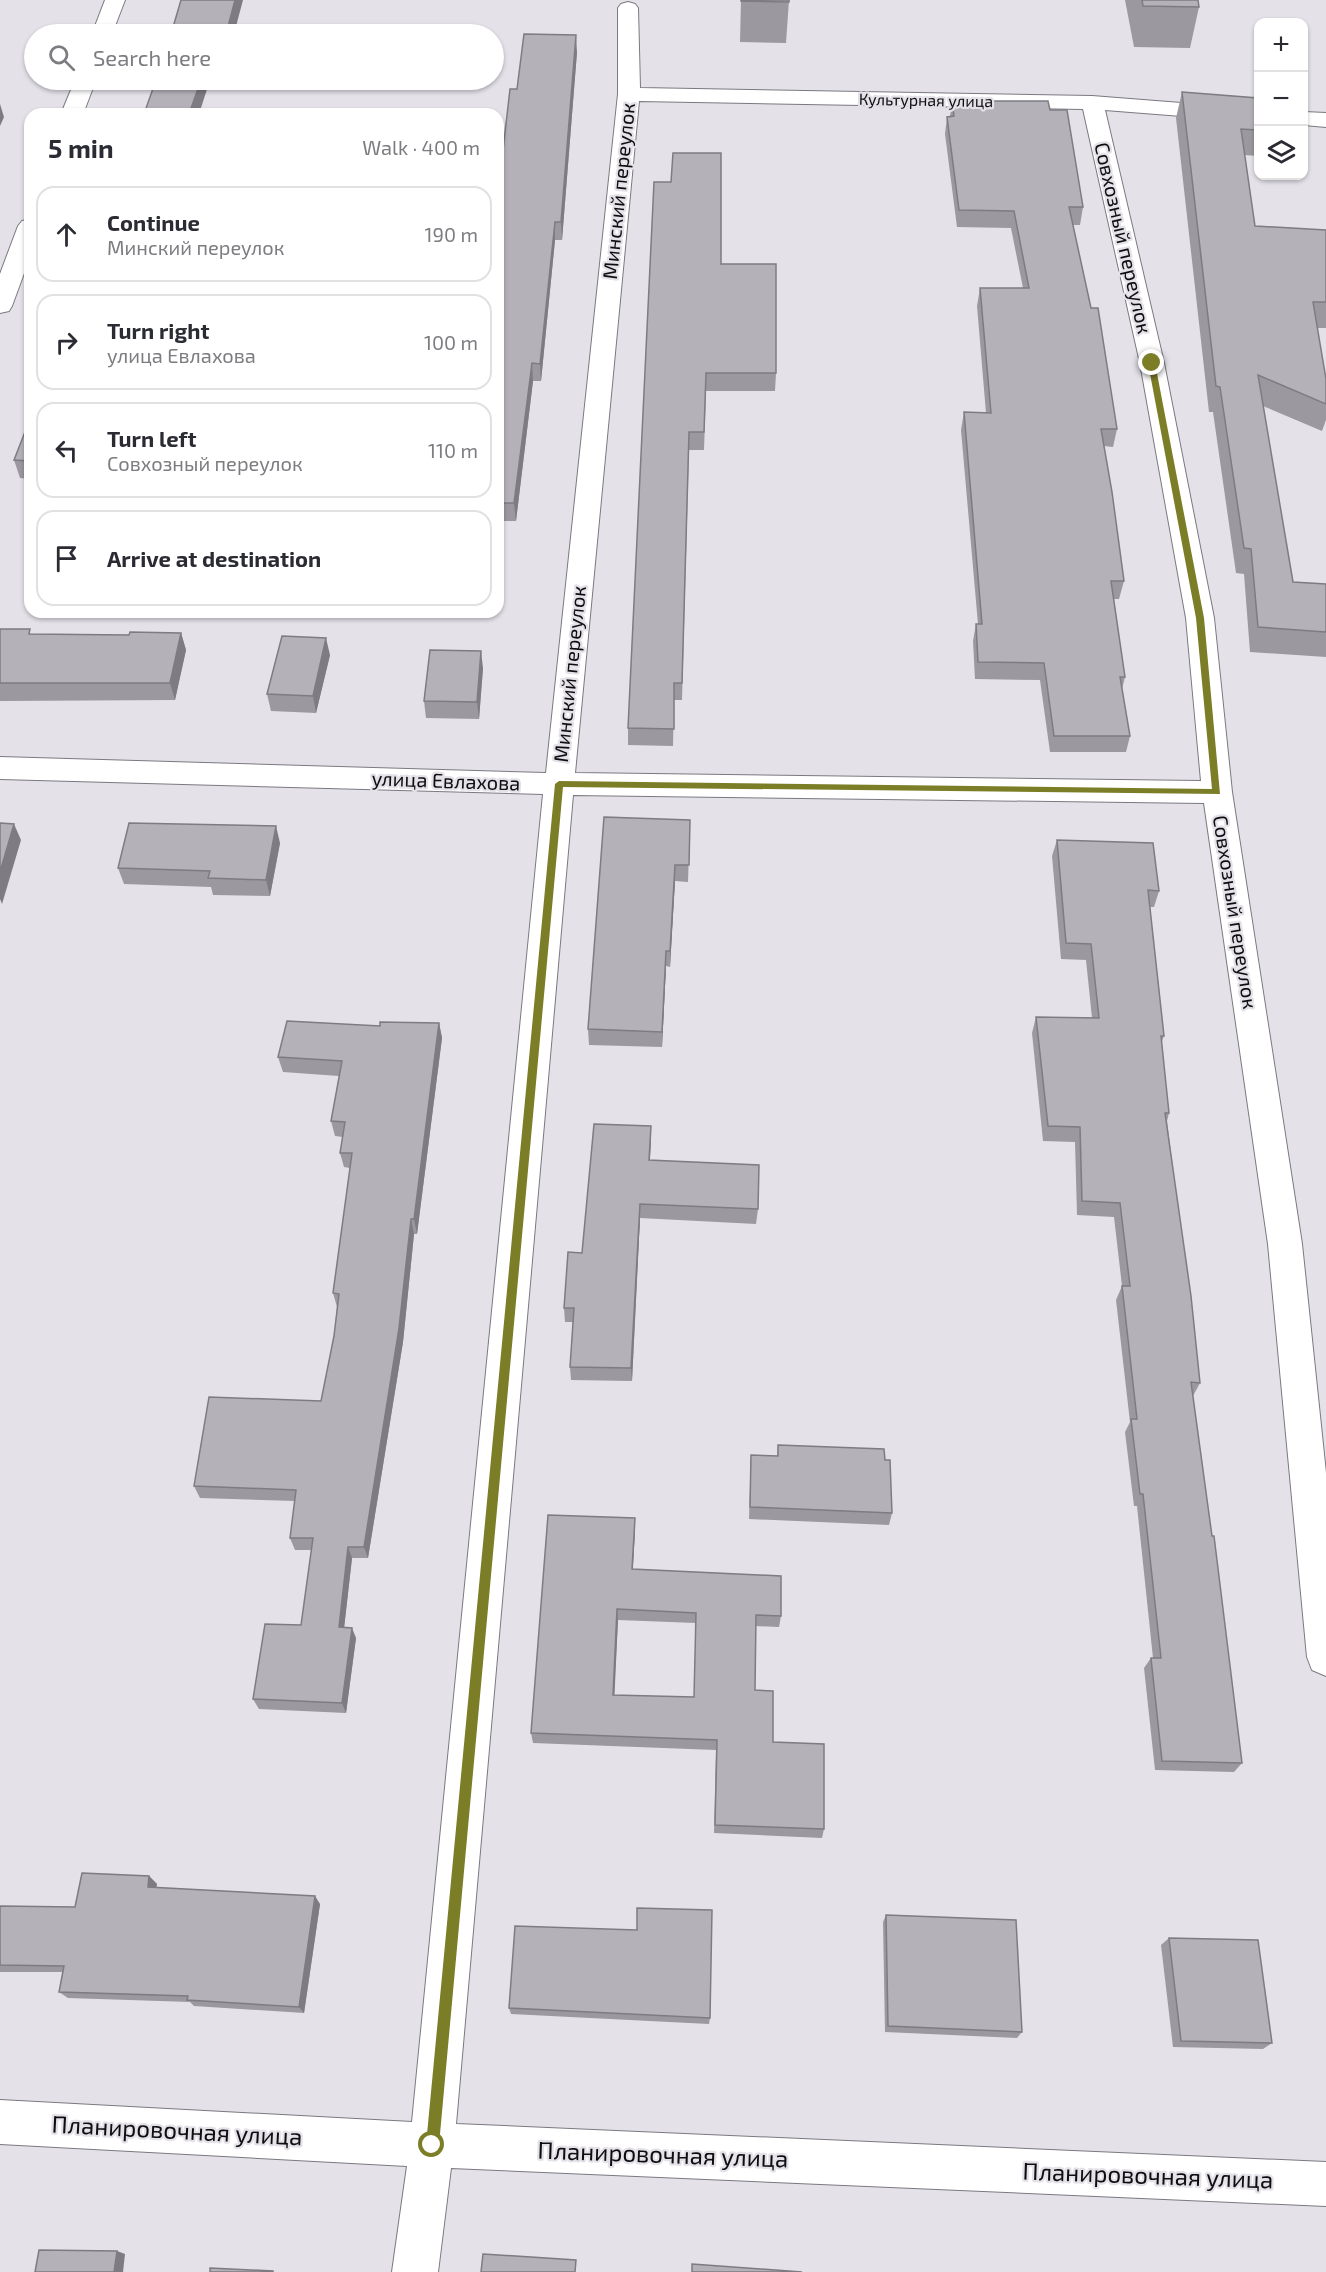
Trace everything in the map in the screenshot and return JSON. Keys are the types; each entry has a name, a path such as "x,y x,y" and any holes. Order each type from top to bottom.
{"street":[{"path":"106,24 115,0"},
{"name":"Минский переулок","path":"415,2272 432,2145 559,784 629,94 628,8"},
{"path":"74,108 81,90"},
{"name":"Культурная улица","path":"629,94 1092,103 1254,115"},
{"name":"Совхозный переулок","path":"1092,103 1152,363 1200,618 1217,792 1285,1244 1326,1657"},
{"path":"1308,118 1326,120"},
{"path":"0,306 24,242"},
{"name":"улица Евлахова","path":"0,768 559,784 1217,792"},
{"name":"Планировочная улица","path":"0,2122 432,2145 1326,2184"}],"building":[{"path":"181,0 235,0 229,24 174,24"},
{"path":"789,0 789,2 741,1"},
{"path":"1142,0 1198,0 1199,7 1143,6"},
{"path":"524,34 576,35 561,222 555,222 540,364 532,363 514,503 504,503 504,141 510,89 517,89"},
{"path":"152,90 197,90 191,108 146,108"},
{"path":"1182,92 1254,98 1254,130 1241,129 1255,226 1326,230 1326,302 1313,302 1326,379 1326,404 1258,375 1293,582 1326,584 1326,632 1258,627 1251,549 1244,548 1220,387 1216,386"},
{"path":"952,101 1048,101 1050,110 1067,110 1083,207 1069,207 1091,308 1098,308 1117,429 1101,429 1124,581 1111,581 1125,677 1120,677 1130,736 1054,736 1044,663 978,662 976,624 982,624 964,412 991,413 980,288 1029,288 1014,211 959,210 947,117 954,116"},
{"path":"673,153 721,153 721,264 776,264 776,373 706,373 704,432 689,432 682,683 674,683 674,729 628,728 654,182 671,182"},
{"path":"24,434 24,461 14,460"},
{"path":"0,629 30,629 29,634 181,633 170,683 0,683"},
{"path":"282,636 326,638 313,696 267,694"},
{"path":"430,650 481,651 477,702 424,701"},
{"path":"604,817 690,820 689,865 675,865 670,951 666,951 662,1032 588,1029"},
{"path":"0,823 14,824 0,872"},
{"path":"129,823 276,826 266,880 208,878 210,871 118,868"},
{"path":"1057,840 1153,843 1159,891 1148,890 1164,1036 1161,1036 1169,1113 1165,1113 1191,1296 1200,1383 1191,1382 1212,1536 1214,1536 1242,1763 1162,1761 1151,1658 1161,1658 1143,1494 1140,1494 1131,1419 1137,1419 1122,1286 1130,1286 1120,1203 1082,1201 1080,1127 1048,1126 1036,1017 1099,1018 1091,944 1066,943"},
{"path":"287,1021 380,1026 380,1022 439,1023 414,1219 411,1219 399,1328 364,1547 348,1547 339,1627 352,1628 342,1703 253,1699 265,1624 301,1625 313,1538 290,1538 296,1490 194,1486 209,1397 321,1401 334,1336 339,1294 333,1293 352,1153 340,1153 345,1122 331,1121 342,1061 278,1057"},
{"path":"594,1124 651,1126 649,1160 759,1165 758,1209 640,1204 631,1368 570,1367 574,1308 564,1308 568,1252 582,1253"},
{"path":"778,1445 884,1449 885,1460 890,1460 892,1513 750,1507 751,1455 778,1456"},
{"path":"548,1515 635,1518 632,1569 781,1576 781,1616 756,1615 755,1690 773,1691 773,1742 824,1744 824,1829 715,1825 717,1740 531,1733","holes":["617,1609 696,1613 694,1697 613,1695"]},
{"path":"82,1873 149,1876 148,1887 315,1896 299,2007 187,2000 188,1996 59,1992 64,1966 0,1965 0,1906 75,1907"},
{"path":"637,1908 712,1910 710,2018 509,2008 515,1926 637,1930"},
{"path":"886,1915 1016,1920 1022,2032 888,2026"},
{"path":"1169,1938 1258,1940 1272,2043 1181,2041"},
{"path":"39,2250 117,2251 114,2272 35,2272"},
{"path":"483,2254 576,2260 575,2272 481,2272"},
{"path":"692,2264 802,2272 692,2272"},
{"path":"210,2268 273,2271 273,2272 210,2272"}],"route":[{"path":"432,2145 559,784 1217,792 1200,618 1152,363"}]}
